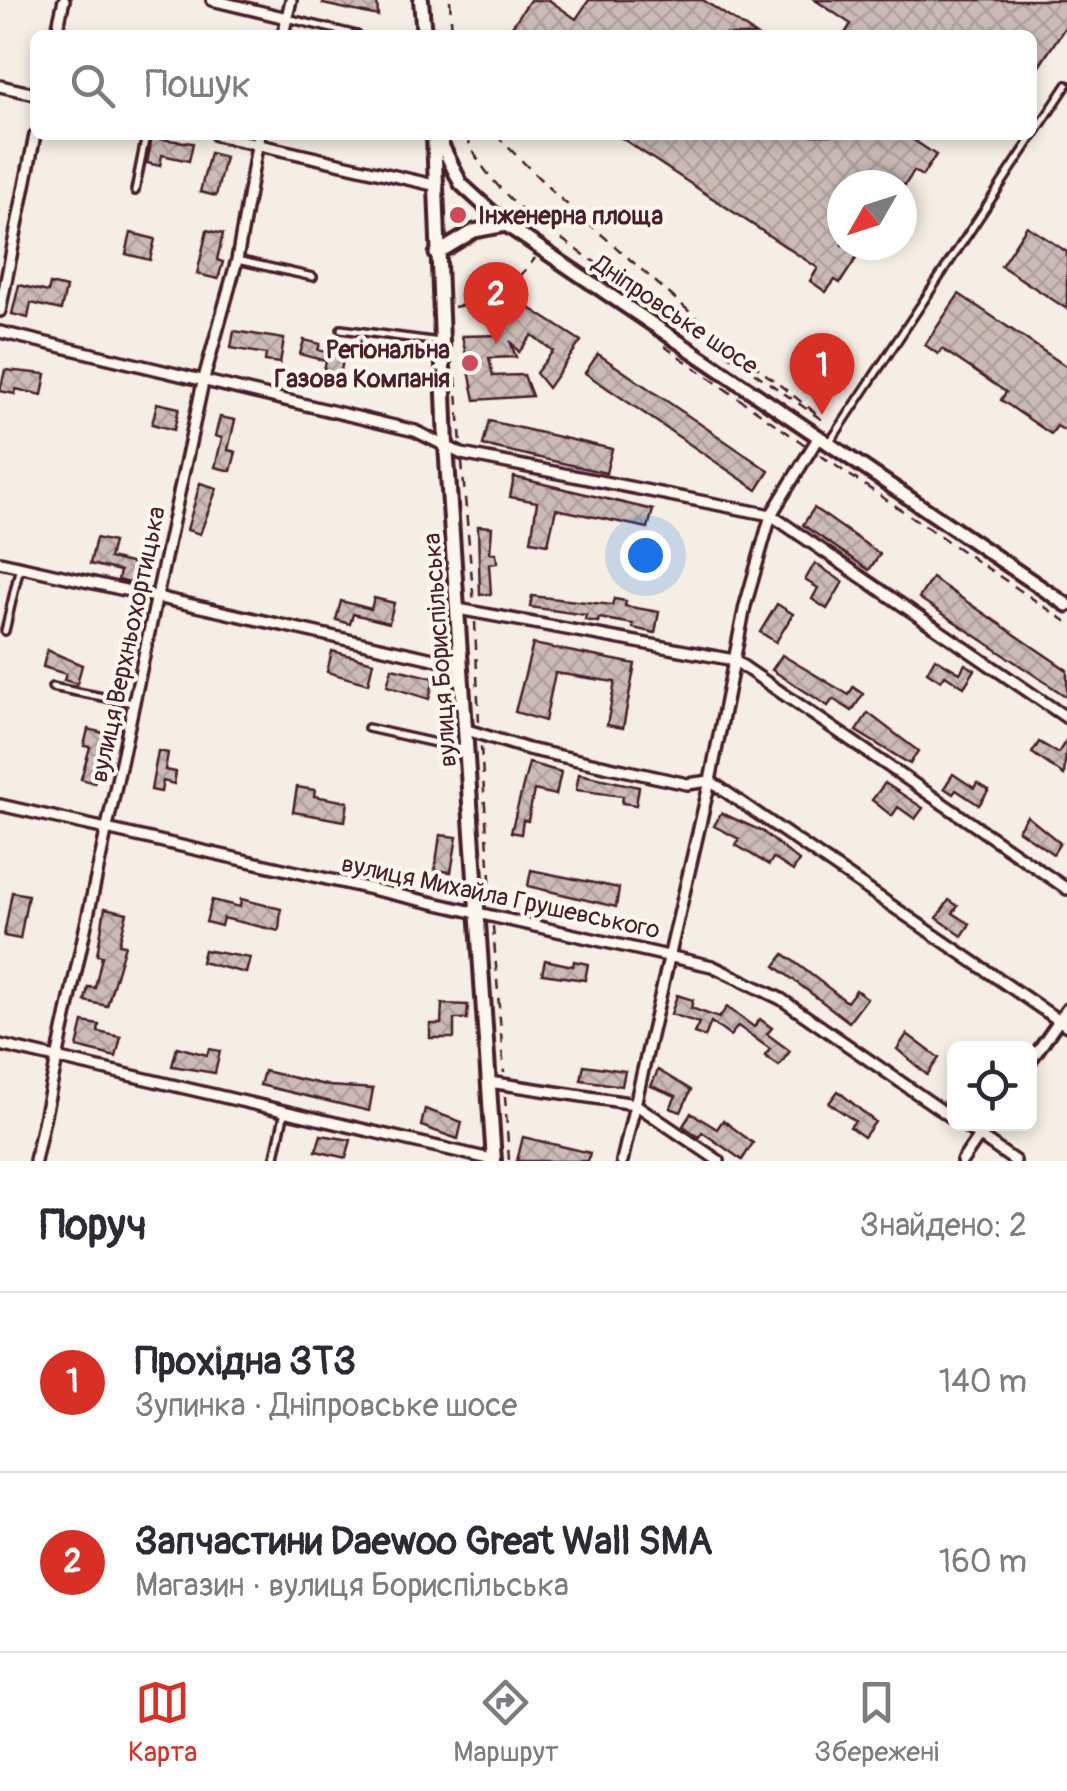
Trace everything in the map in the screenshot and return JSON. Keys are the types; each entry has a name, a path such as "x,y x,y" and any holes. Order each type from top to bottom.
{"main road":[{"path":"421,0 424,30"},
{"name":"вулиця Бориспільська","path":"435,140 440,342 460,665 473,732 470,751 477,915 494,1161"}],"street":[{"path":"57,30 64,0"},
{"path":"212,0 287,18"},
{"path":"284,30 291,0"},
{"path":"0,86 30,93"},
{"path":"0,310 34,140"},
{"path":"258,140 438,186"},
{"name":"вулиця Верхньохортицька","path":"35,1161 203,382 238,260 258,140"},
{"name":"Дніпровське шосе","path":"438,140 461,184 506,225 815,442 1067,605"},
{"path":"436,254 474,232 506,225"},
{"path":"0,332 416,431 462,454 771,516 1067,718"},
{"path":"622,1161 734,660 771,516 815,442"},
{"path":"0,562 460,665"},
{"path":"458,610 734,660 1067,889"},
{"path":"473,732 687,784 710,780 1063,1023"},
{"name":"вулиця Михайла Грушевського","path":"0,805 493,920 712,966 781,999 947,1113"},
{"path":"1037,1054 1063,1023 1067,1009"},
{"path":"0,1045 286,1108 494,1161"},
{"path":"489,1082 634,1104 719,1161"},
{"path":"973,1131 1015,1161"},
{"path":"962,1161 982,1131"}],"lane":[{"path":"287,18 336,30"},
{"path":"1037,128 1067,85"},
{"path":"135,191 145,140"},
{"path":"815,442 1028,140"},
{"path":"238,260 313,277"},
{"path":"340,329 440,342"},
{"path":"5,631 20,566"},
{"path":"52,686 136,704"},
{"path":"368,728 470,751"},
{"path":"274,1161 286,1108"}],"path":[{"path":"450,0 452,30"},
{"path":"468,140 476,158 498,187 527,214 821,419"},
{"path":"501,140 554,192 722,340 772,375 821,419"},
{"path":"451,308 471,305 504,288 527,270 542,248"},
{"path":"651,338 815,442 1067,622"},
{"path":"455,362 474,612 473,732 493,920 508,1161"},
{"path":"815,442 821,419"}],"building":[{"path":"324,0 377,0 378,16 323,4"},
{"path":"530,0 549,0 576,19 589,0 703,0 748,30 509,30"},
{"path":"815,0 1067,0 1067,24 1037,69 1037,30 847,30 851,24"},
{"path":"152,140 193,143 189,161 162,155 160,166 147,163"},
{"path":"625,140 914,140 936,155 922,176 917,170 827,170 827,260 855,260 840,283 835,280 826,292 810,281 818,268"},
{"path":"210,153 225,157 216,196 200,192"},
{"path":"1027,226 1067,252 1067,309 1001,266"},
{"path":"207,230 223,234 217,260 223,262 218,279 197,274"},
{"path":"131,233 155,239 150,260 126,254"},
{"path":"50,284 66,288 61,310 31,303 28,318 12,314 19,285 48,292"},
{"path":"959,294 1067,367 1067,432 1057,426 1051,434 1001,400 1006,392 942,349 938,354 925,345"},
{"path":"522,303 581,341 548,388 536,373 553,351 532,335 519,352 510,341 516,357 489,358 493,376 524,375 532,396 475,400 462,336 501,335"},
{"path":"234,331 284,339 280,363 265,361 266,354 231,348"},
{"path":"304,340 320,344 318,350 344,357 339,379 323,375 326,361 300,354"},
{"path":"598,354 769,471 757,490 585,373"},
{"path":"5,370 46,374 42,395 16,389 15,394 0,391"},
{"path":"157,403 179,408 174,430 152,424"},
{"path":"220,417 235,420 228,450 236,452 231,471 215,467 222,438 215,436"},
{"path":"489,421 612,449 606,473 483,445"},
{"path":"514,477 653,510 648,528 556,509 548,544 531,541 537,502 510,497"},
{"path":"200,483 217,488 200,534 187,530"},
{"path":"814,508 880,554 869,570 803,525"},
{"path":"478,526 492,527 490,553 496,553 497,563 489,564 491,594 480,595"},
{"path":"96,538 113,542 109,558 143,566 138,585 118,580 120,571 90,564"},
{"path":"815,563 843,582 827,609 812,599 818,588 805,580"},
{"path":"932,578 1067,670 1067,697 919,598"},
{"path":"532,596 612,605 614,599 626,601 625,606 659,612 655,633 633,628 633,624 599,618 598,622 585,620 586,615 530,607"},
{"path":"374,598 394,603 389,623 353,614 350,624 336,620 341,601 371,609"},
{"path":"777,604 793,614 776,642 760,632"},
{"path":"533,644 635,664 623,728 607,725 615,682 555,673 545,721 515,712"},
{"path":"47,650 82,665 77,684 64,680 66,674 43,667"},
{"path":"332,651 373,662 368,684 327,672"},
{"path":"782,655 849,695 853,687 863,694 852,711 833,699 828,706 772,670"},
{"path":"935,658 960,673 965,664 975,670 964,687 945,675 941,681 927,672"},
{"path":"392,668 434,678 429,699 387,686"},
{"path":"868,713 918,751 910,764 856,731"},
{"path":"88,729 107,734 94,783 81,779 90,747 84,746"},
{"path":"1067,739 1064,775 1032,753 1039,742 1058,753"},
{"path":"158,751 168,753 165,770 176,772 174,784 163,781 161,792 151,790"},
{"path":"529,763 561,772 556,795 534,790 528,821 523,820 521,834 511,832"},
{"path":"579,774 639,787 636,805 622,803 623,796 576,790"},
{"path":"953,774 974,788 977,783 989,790 979,805 956,790 953,794 944,788"},
{"path":"885,783 923,808 915,819 898,807 892,816 872,800"},
{"path":"297,787 315,790 314,796 348,802 345,821 293,812"},
{"path":"721,813 762,831 799,861 793,871 773,858 769,865 736,845 739,839 714,826"},
{"path":"1027,816 1060,843 1053,854 1018,830"},
{"path":"440,835 457,837 451,872 435,870"},
{"path":"531,870 619,888 616,907 528,886"},
{"path":"12,892 28,895 20,939 4,936"},
{"path":"241,899 281,909 279,931 223,918 221,926 206,922 212,900 240,907"},
{"path":"949,900 958,906 953,913 970,924 962,936 937,918"},
{"path":"105,908 127,913 119,944 125,945 107,1006 85,1001 88,987 95,988 102,956 97,955"},
{"path":"204,950 250,958 246,973 201,962"},
{"path":"784,954 847,1002 856,990 867,998 849,1022 775,966"},
{"path":"545,960 573,966 574,961 588,964 585,980 542,974"},
{"path":"677,995 693,1000 691,1008 719,1018 727,1007 754,1027 760,1019 772,1028 767,1034 790,1051 779,1066 765,1056 770,1049 738,1026 730,1036 711,1022 705,1037 694,1033 699,1023 671,1014"},
{"path":"442,1004 468,1005 467,1019 454,1019 454,1038 430,1038 430,1024 441,1024"},
{"path":"83,1022 99,1025 98,1032 121,1037 116,1057 77,1047"},
{"path":"907,1034 939,1058 927,1075 897,1049"},
{"path":"177,1047 207,1055 209,1049 220,1051 215,1073 172,1066"},
{"path":"584,1065 625,1071 622,1086 581,1080"},
{"path":"658,1070 691,1090 681,1112 670,1108 676,1096 651,1086"},
{"path":"264,1071 330,1086 373,1089 369,1111 260,1085"},
{"path":"838,1091 875,1122 864,1137 850,1127 855,1121 829,1103"},
{"path":"425,1109 462,1122 458,1139 421,1126"},
{"path":"691,1113 717,1129 723,1120 753,1143 742,1160 702,1132 699,1137 683,1126"},
{"path":"321,1135 351,1140 346,1158 316,1151"},
{"path":"523,1137 590,1153 588,1161 517,1161"}],"place":[{"name":"Інженерна площа","path":"458,215"},
{"name":"Запчастини Daewoo Great Wall SMA","path":"496,344"},
{"name":"Регіональна Газова Компанія","path":"470,363"},
{"name":"Прохідна ЗТЗ","path":"822,415"}]}
